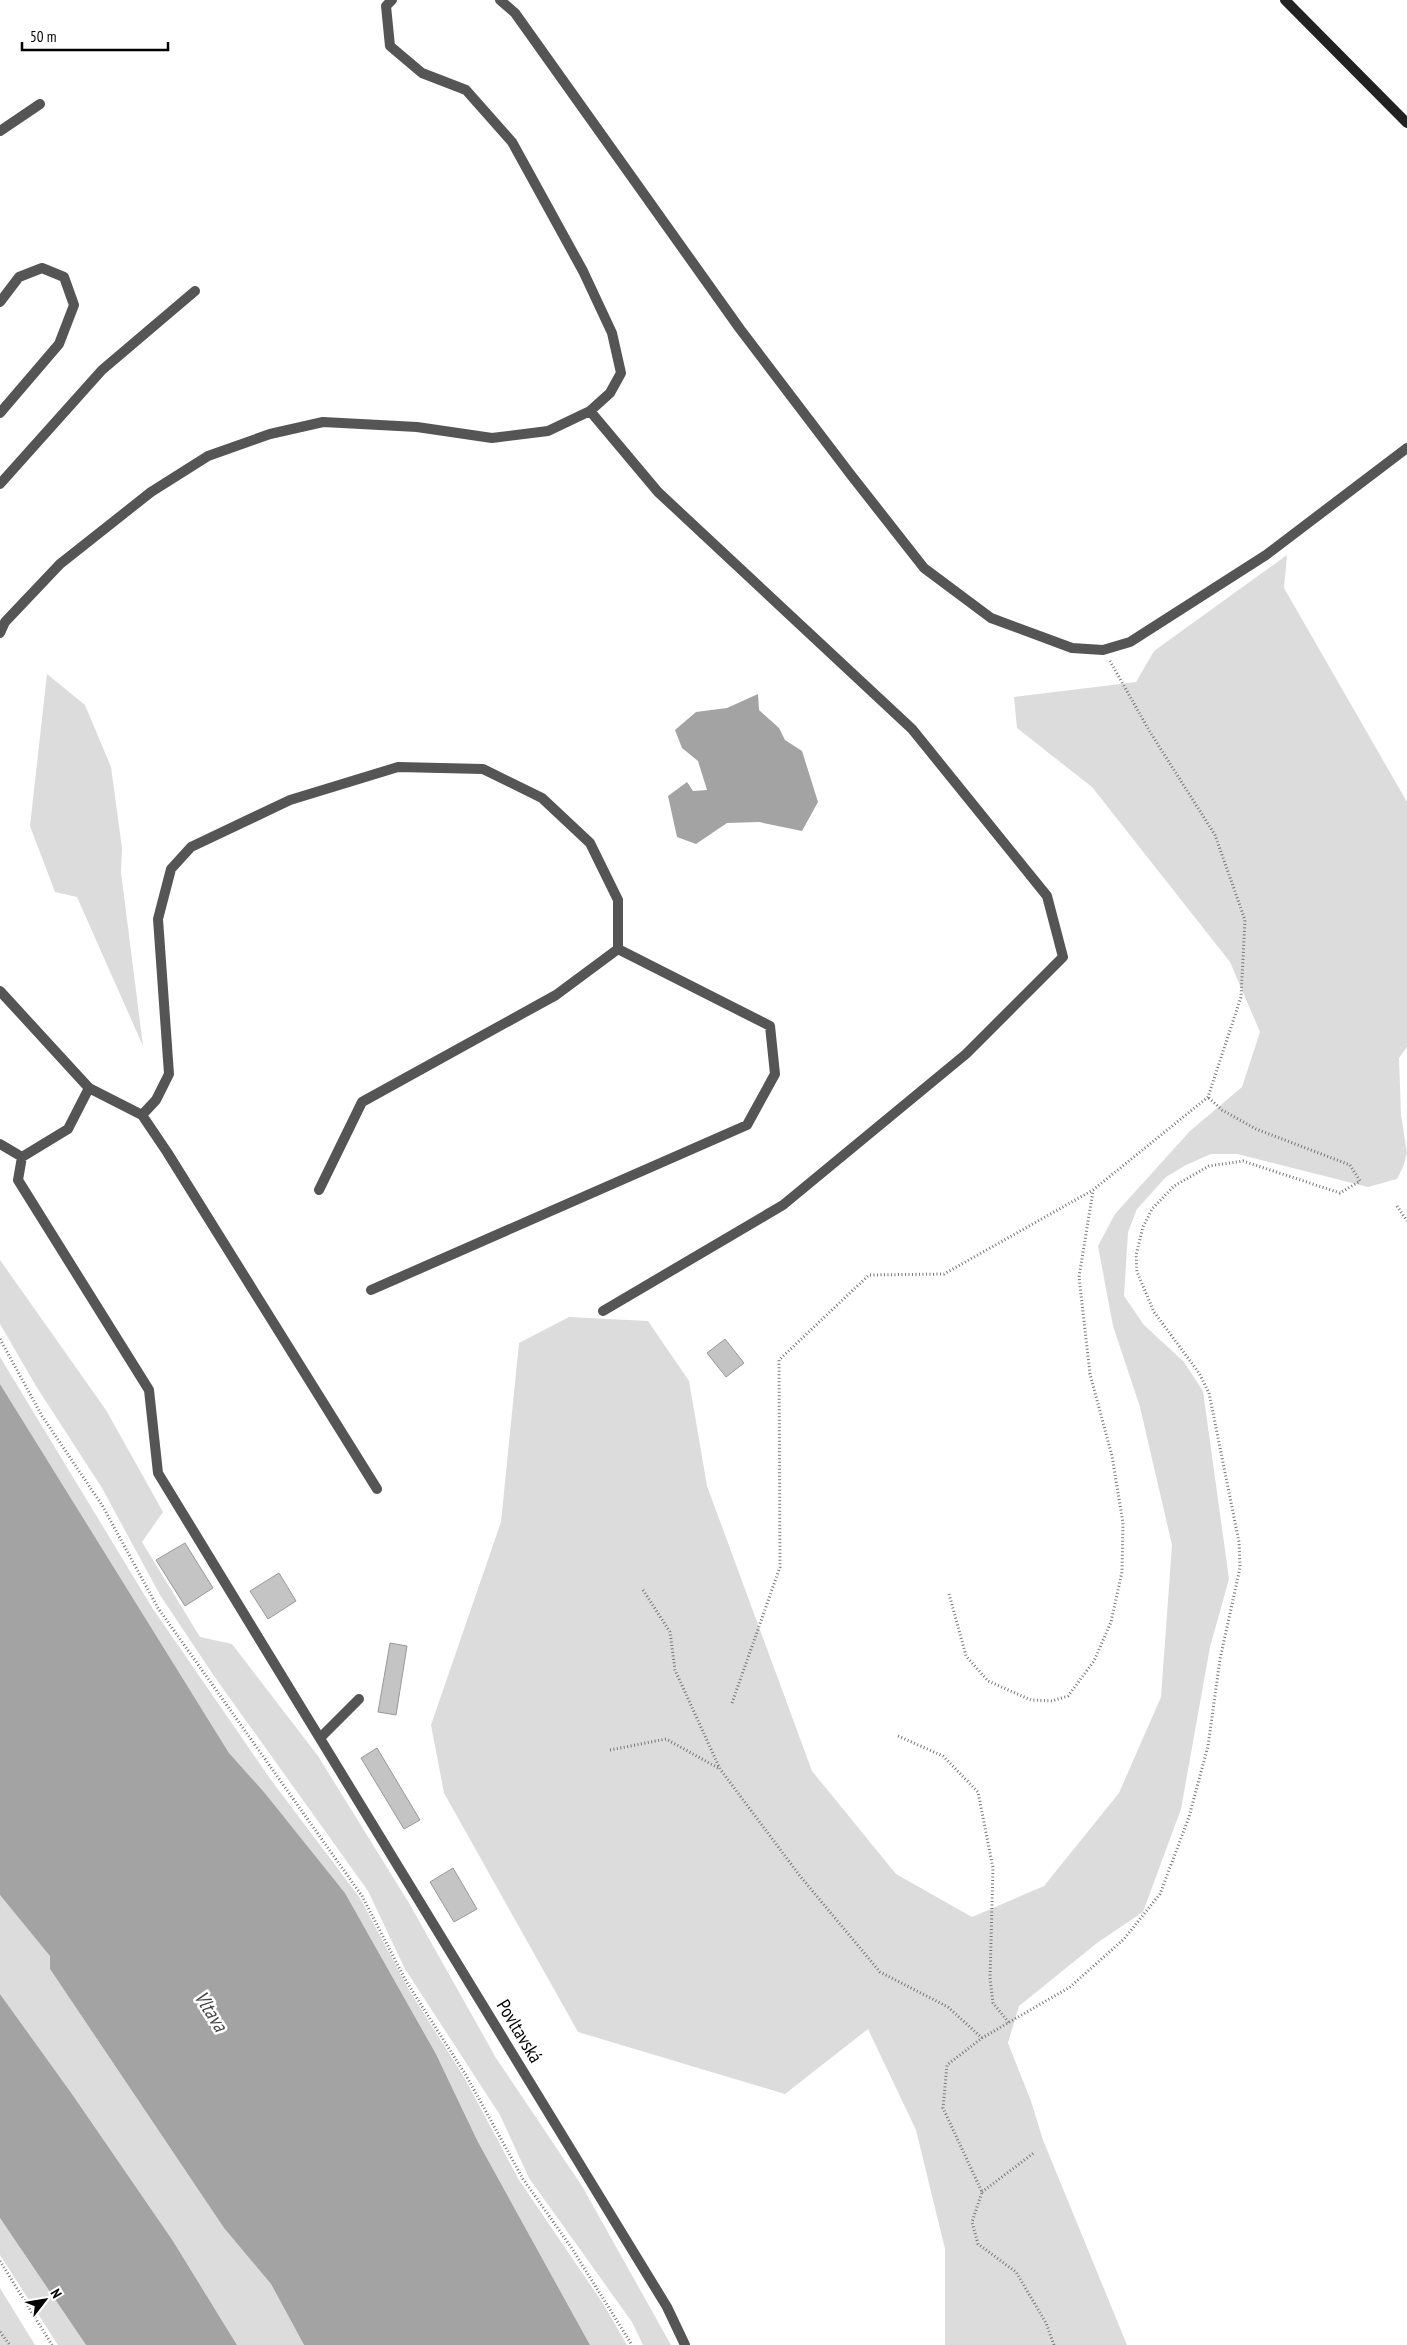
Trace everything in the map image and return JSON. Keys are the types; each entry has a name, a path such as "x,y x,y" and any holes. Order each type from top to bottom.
{"street":[{"path":"1285,0 1407,124"}],"lane":[{"path":"0,633 5,622 60,564 151,492 208,456 270,434 323,422 417,427 492,438 548,431 590,411 610,393 620,372 612,333 583,271 512,142 466,90 422,73 390,46 386,6 392,0"},
{"path":"500,0 515,12 740,329 924,568 990,618 1072,648 1103,650 1130,642 1266,555 1407,448"},
{"path":"0,131 40,104"},
{"path":"0,302 19,277 42,268 64,277 74,305 59,344 0,413"},
{"path":"0,484 102,370 195,291"},
{"path":"590,411 658,492 912,729 1047,896 1063,957 966,1054 783,1205 603,1311"},
{"path":"142,1115 156,1100 169,1074 158,919 171,869 192,846 290,800 398,767 483,769 542,798 590,843 618,900 618,949"},
{"path":"319,1190 362,1102 556,995 618,949"},
{"path":"371,1290 746,1125 775,1074 770,1026 618,949"},
{"path":"0,991 89,1088 142,1115 377,1489"},
{"path":"0,1144 22,1157 68,1129 89,1088"},
{"name":"Povltavská","path":"22,1157 18,1180 149,1390 158,1473 321,1737 667,2307 685,2345"},
{"path":"321,1737 359,1698"}],"path":[{"path":"732,1703 780,1567 779,1360 869,1275 944,1274 1093,1190 1208,1097 1241,997 1245,920 1215,835 1150,732 1103,650"},
{"path":"982,2192 943,2108 947,2064 982,2038 1010,2024 1070,1987 1124,1939 1160,1894 1189,1817 1208,1746 1220,1659 1240,1568 1239,1542 1209,1393 1199,1372 1154,1312 1137,1272 1136,1255 1143,1227 1152,1209 1174,1186 1209,1166 1243,1161 1340,1193 1360,1181 1350,1165 1256,1129 1222,1110 1208,1097"},
{"path":"949,1594 966,1656 988,1681 1031,1700 1052,1701 1068,1696 1094,1661 1111,1622 1122,1572 1123,1523 1112,1456 1090,1374 1078,1277 1093,1190"},
{"path":"1397,1206 1407,1221"},
{"path":"0,1339 42,1416 102,1505 158,1608 362,1896 406,1981 467,2077 523,2179 571,2247 632,2345"},
{"path":"643,1590 670,1632 675,1670 720,1769 800,1876 880,1972 948,2007 982,2038"},
{"path":"898,1736 943,1756 978,1792 992,1868 990,1978 993,2003 1010,2024"},
{"path":"610,1750 666,1738 720,1769"},
{"path":"1036,2152 982,2192 972,2222 978,2244 1016,2272 1046,2323 1054,2345"},
{"path":"0,2261 52,2345"},
{"path":"0,2332 10,2345"}],"shaded area":[{"path":"1287,555 1284,588 1407,802 1407,1047 1399,1058 1401,1115 1407,1153 1397,1179 1368,1187 1237,1154 1211,1154 1186,1165 1166,1177 1137,1209 1128,1232 1124,1296 1144,1325 1184,1362 1203,1391 1229,1579 1210,1647 1181,1809 1143,1912 1097,1943 1019,2006 1008,2043 1031,2101 1043,2140 1127,2345 945,2345 945,2249 916,2130 868,2029 785,2094 578,2032 444,1793 431,1725 501,1522 519,1343 569,1317 648,1321 689,1381 707,1486 812,1771 896,1874 972,1917 1044,1886 1119,1793 1161,1697 1172,1545 1140,1407 1113,1326 1098,1246 1115,1214 1190,1131 1242,1087 1260,1032 1230,962 1092,787 1017,728 1014,697 1136,682 1154,651"},
{"path":"47,674 85,705 111,767 122,848 121,872 143,1046 77,897 55,892 30,826"},
{"path":"0,1260 106,1410 163,1512 142,1542 200,1637 232,1644 318,1756 409,1903 496,2058 582,2186 671,2345 643,2345 632,2322 529,2178 500,2115 405,1969 368,1891 214,1676 160,1595 102,1488 36,1386 0,1324"},
{"path":"0,1357 153,1609 271,1780 360,1898 409,1990 464,2077 519,2180 604,2305 627,2345 590,2345 478,2142 436,2054 345,1893 264,1792 229,1753 0,1384"},
{"path":"0,1895 51,1956 50,1969 224,2228 271,2284 304,2345 237,2345 173,2241 72,2094 0,1994"},
{"path":"0,2218 86,2345 58,2345 0,2255"},
{"path":"0,2288 35,2345 0,2345"}],"water":[{"path":"758,694 759,710 779,728 785,740 802,751 818,802 802,831 759,822 727,823 696,844 677,837 668,796 687,782 693,791 707,790 698,761 682,748 675,730 696,712 727,708"},
{"name":"Vltava","path":"0,1384 229,1753 264,1792 345,1893 436,2054 478,2142 590,2345 304,2345 271,2284 224,2228 50,1969 50,1956 0,1895"},
{"path":"0,1994 72,2094 173,2241 237,2345 86,2345 0,2218"}],"building":[{"path":"725,1339 744,1363 726,1377 707,1353"},
{"path":"185,1543 213,1588 185,1606 156,1560"},
{"path":"279,1573 296,1601 268,1619 250,1591"},
{"path":"390,1643 407,1646 396,1715 378,1712"},
{"path":"377,1748 420,1820 404,1829 361,1758"},
{"path":"453,1868 477,1909 454,1922 430,1882"}]}
